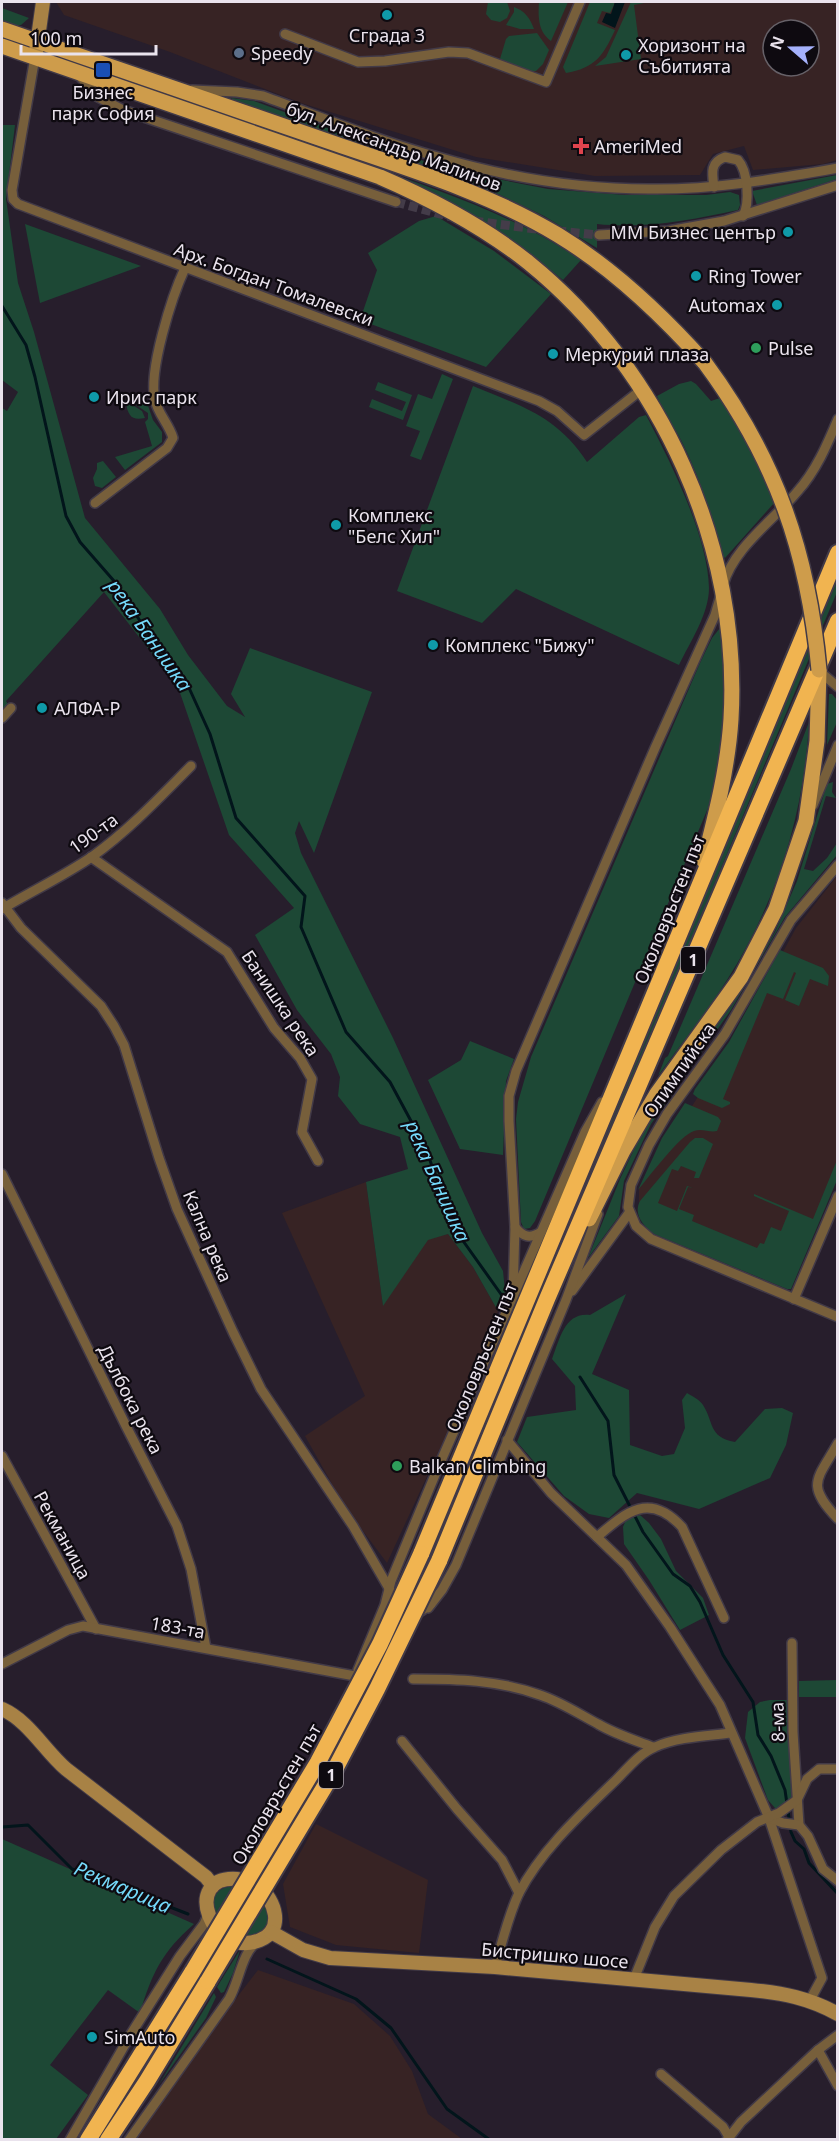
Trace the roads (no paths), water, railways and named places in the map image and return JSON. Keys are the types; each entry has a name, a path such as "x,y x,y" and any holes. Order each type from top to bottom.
{"highway":[{"name":"Околовръстен път","path":"88,2139 193,1971 318,1762 380,1644 421,1554 837,553"},
{"name":"Околовръстен път","path":"108,2139 147,2081 334,1771 439,1561 547,1299 837,621"},
{"path":"623,1151 684,980"}],"main road":[{"name":"бул. Александър Малинов","path":"2,29 430,176 512,210 559,236 639,296 675,329 705,363 745,423 786,510 805,572 819,670 817,741 807,821 776,909 750,960 728,996 656,1095 623,1151 547,1299"},
{"name":"бул. Александър Малинов","path":"2,46 380,177 453,211 511,250 557,287 589,320 625,364 670,441 690,482 707,528 722,587 729,637 730,719 725,765 710,838 694,899"}],"street":[{"path":"35,57 43,2"},
{"path":"285,34 358,62 377,62 449,52 468,53 546,82 580,2"},
{"name":"Арх. Богдан Томалевски","path":"35,57 12,190 13,199 26,208 539,401 557,411 584,435 641,390"},
{"path":"75,71 98,98 117,108 396,202"},
{"name":"бул. Александър Малинов","path":"179,90 237,92 263,96 436,157 487,170 555,182 648,189 714,187 746,184 837,168"},
{"path":"714,187 712,169 717,161 725,157 734,158 741,163 748,202 743,216"},
{"path":"599,235 668,231 743,216 837,185"},
{"path":"95,503 167,448 173,438 171,429 155,401 154,385 160,347 178,282 185,268"},
{"path":"513,1296 514,1227 509,1096 516,1071 655,748 716,615 722,587 732,564 808,478 820,458 837,419"},
{"path":"819,670 837,687"},
{"path":"3,717 12,708"},
{"path":"807,821 837,745"},
{"name":"190-та","path":"2,907 91,857 132,825 191,766"},
{"name":"Банишка река","path":"91,857 227,952 274,1028 300,1058 312,1079 302,1132 318,1161"},
{"name":"Олимпийска","path":"630,1213 628,1199 631,1185 658,1129 725,1034 790,920 837,865"},
{"name":"Кална река","path":"2,907 90,994 114,1026 124,1045 177,1209 261,1389 352,1526 390,1589 392,1601 403,1611 416,1613 431,1604"},
{"path":"237,1879 247,1872 311,1760 355,1676 386,1605 391,1581 433,1480 585,1132 632,1050"},
{"path":"129,2139 229,1999 239,1979 247,1952 271,1932 276,1919 271,1893 274,1886 345,1764 422,1615 442,1590 456,1565 566,1300 615,1169"},
{"name":"Дълбока река","path":"2,1174 118,1412 177,1526 191,1569 206,1648"},
{"path":"794,1299 837,1196"},
{"path":"566,1300 630,1213 636,1226 651,1239 837,1317"},
{"path":"514,1227 526,1236 533,1237 541,1232"},
{"path":"507,1440 551,1493 626,1565 670,1627 720,1705 769,1818 822,1978 810,2000"},
{"path":"837,1443 817,1483 817,1492 822,1503 837,1519"},
{"name":"Рекманица","path":"2,1456 96,1629"},
{"path":"597,1537 621,1516 648,1507 660,1509 674,1518 682,1527 724,1618"},
{"name":"183-та","path":"2,1664 68,1629 83,1626 355,1676"},
{"name":"8-ма","path":"792,1643 799,1824"},
{"path":"413,1679 462,1679 514,1687 542,1695 569,1707 615,1733 653,1747"},
{"path":"2,1709 23,1723 52,1757 66,1769 206,1877 213,1886"},
{"path":"495,1967 519,1893 539,1863 591,1805 653,1747 665,1743 731,1733"},
{"path":"402,1741 502,1860 519,1893"},
{"path":"634,1979 655,1927 674,1896 721,1850 757,1822 779,1813 797,1800 807,1779 819,1769 837,1769"},
{"path":"769,1818 783,1824 799,1824 808,1836 823,1869 837,1881"},
{"path":"257,1942 247,1943 229,1938 212,1925 208,1915 207,1898 213,1886 224,1880 237,1879 256,1885 272,1902"},
{"path":"70,2139 131,2034 208,1915"},
{"name":"Бистришко шосе","path":"271,1932 303,1950 330,1958 495,1967 762,1991 810,2000 837,2014"},
{"path":"661,2074 723,2127 728,2138 741,2122 837,2035"},
{"path":"818,2050 837,2086"}],"waterway":[{"name":"река Банишка","path":"2,306 26,345 66,516 80,542 114,581 144,627 185,679 210,734 236,818 305,896 301,927 346,1032 390,1082 425,1147 456,1231 503,1297"},
{"name":"река Банишка","path":"580,1377 608,1421 614,1475 643,1532 673,1574 690,1586 700,1602 723,1655 753,1702 758,1735 771,1756 785,1790 791,1832 795,1841 804,1849 809,1863 838,1894"},
{"name":"Рекмарица","path":"2,1827 28,1825 72,1869 188,1914"},
{"name":"Рекмарица","path":"267,1959 356,1999 391,2028 447,2109 490,2140"}],"tunnel":[{"path":"396,202 451,217"},
{"path":"474,221 543,230"},
{"path":"557,231 599,235"}],"place":[{"name":"Сграда 3","path":"387,15"},
{"name":"Speedy","path":"239,53"},
{"name":"Хоризонт на Събитията","path":"626,55"},
{"name":"Бизнес парк София","path":"103,70"},
{"name":"AmeriMed","path":"581,146"},
{"name":"ММ Бизнес център","path":"788,232"},
{"name":"Ring Tower","path":"696,276"},
{"name":"Automax","path":"777,305"},
{"name":"Pulse","path":"756,348"},
{"name":"Меркурий плаза","path":"553,354"},
{"name":"Ирис парк","path":"94,397"},
{"name":"Комплекс \"Белс Хил\"","path":"336,525"},
{"name":"Комплекс \"Бижу\"","path":"433,645"},
{"name":"АЛФА-Р","path":"42,708"},
{"name":"Balkan Climbing","path":"397,1466"},
{"name":"SimAuto","path":"92,2037"}]}
